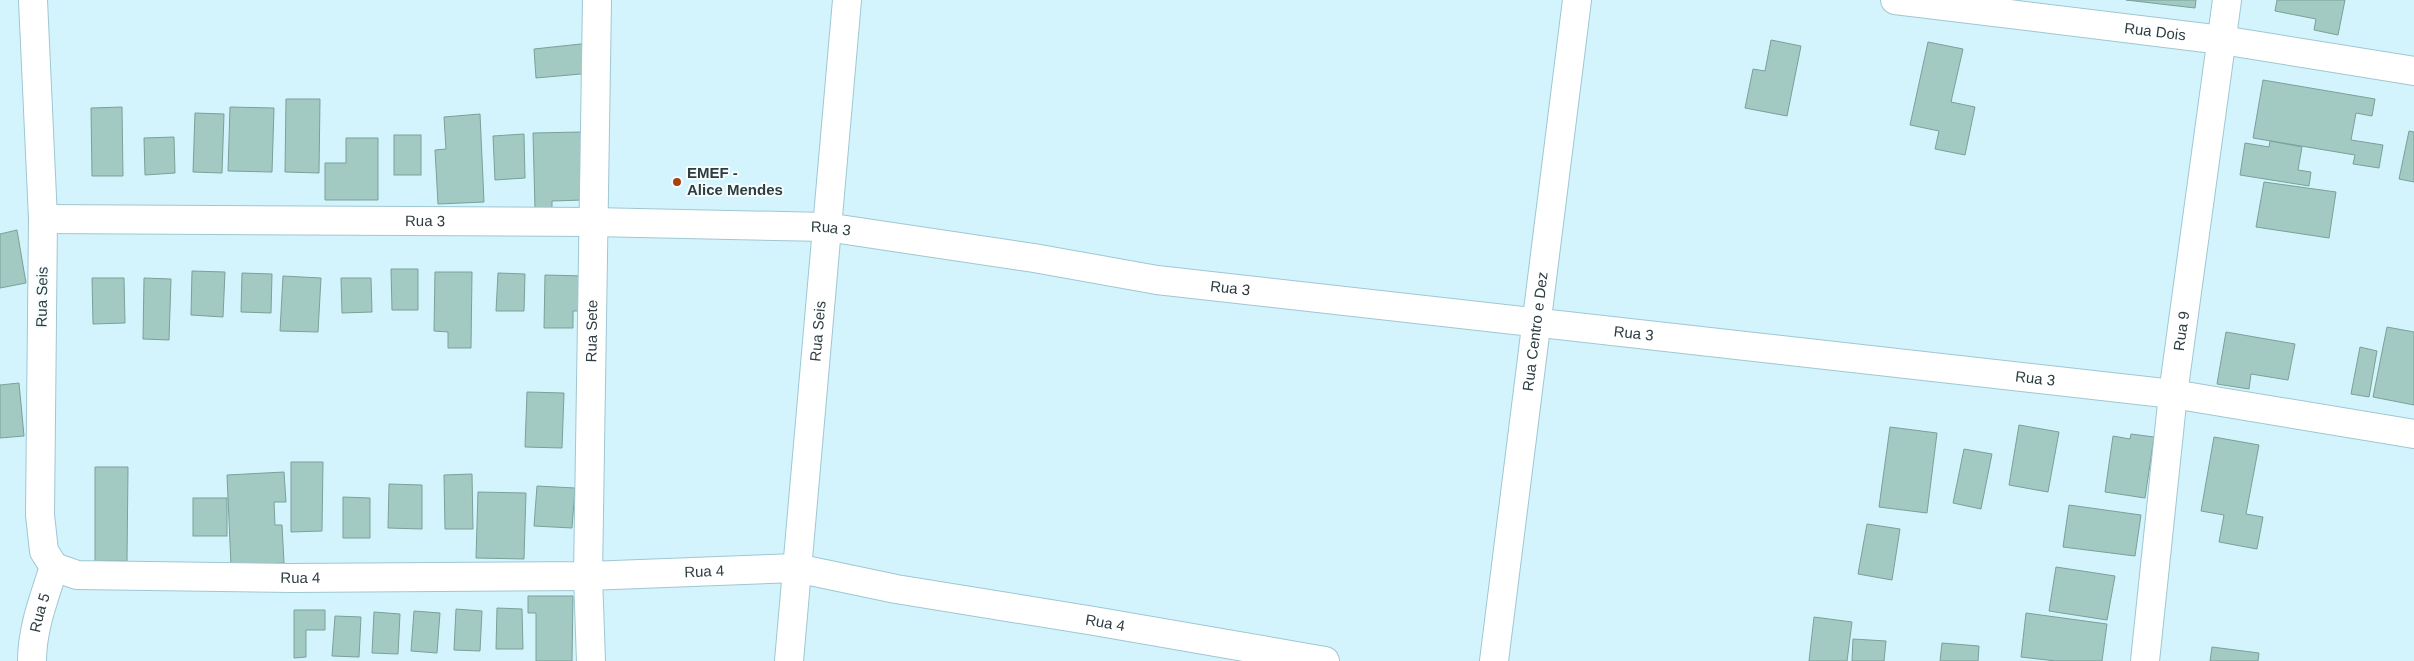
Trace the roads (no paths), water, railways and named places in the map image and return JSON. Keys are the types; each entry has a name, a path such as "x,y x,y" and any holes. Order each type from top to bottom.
{"street":[{"name":"Rua Seis","path":"33,0 43,219 40,515 44,550 65,571"},
{"name":"Rua Sete","path":"590,661 588,576 596,0"},
{"name":"Rua Seis","path":"789,661 847,0"},
{"name":"Rua Centro e Dez","path":"1494,661 1538,324 1577,0"},
{"name":"Rua Dois","path":"1895,0 2222,40 2414,71"},
{"name":"Rua 9","path":"2145,661 2173,394 2227,0"},
{"name":"Rua 3","path":"43,219 593,222 826,227 1034,258 1156,280 2173,394 2414,434"},
{"name":"Rua 4","path":"65,571 291,578 588,576 796,568 896,589 1325,661"},
{"name":"Rua 5","path":"32,661 32,648 39,615 65,571"}],"place":[{"name":"EMEF - Alice Mendes","path":"677,182"}]}
